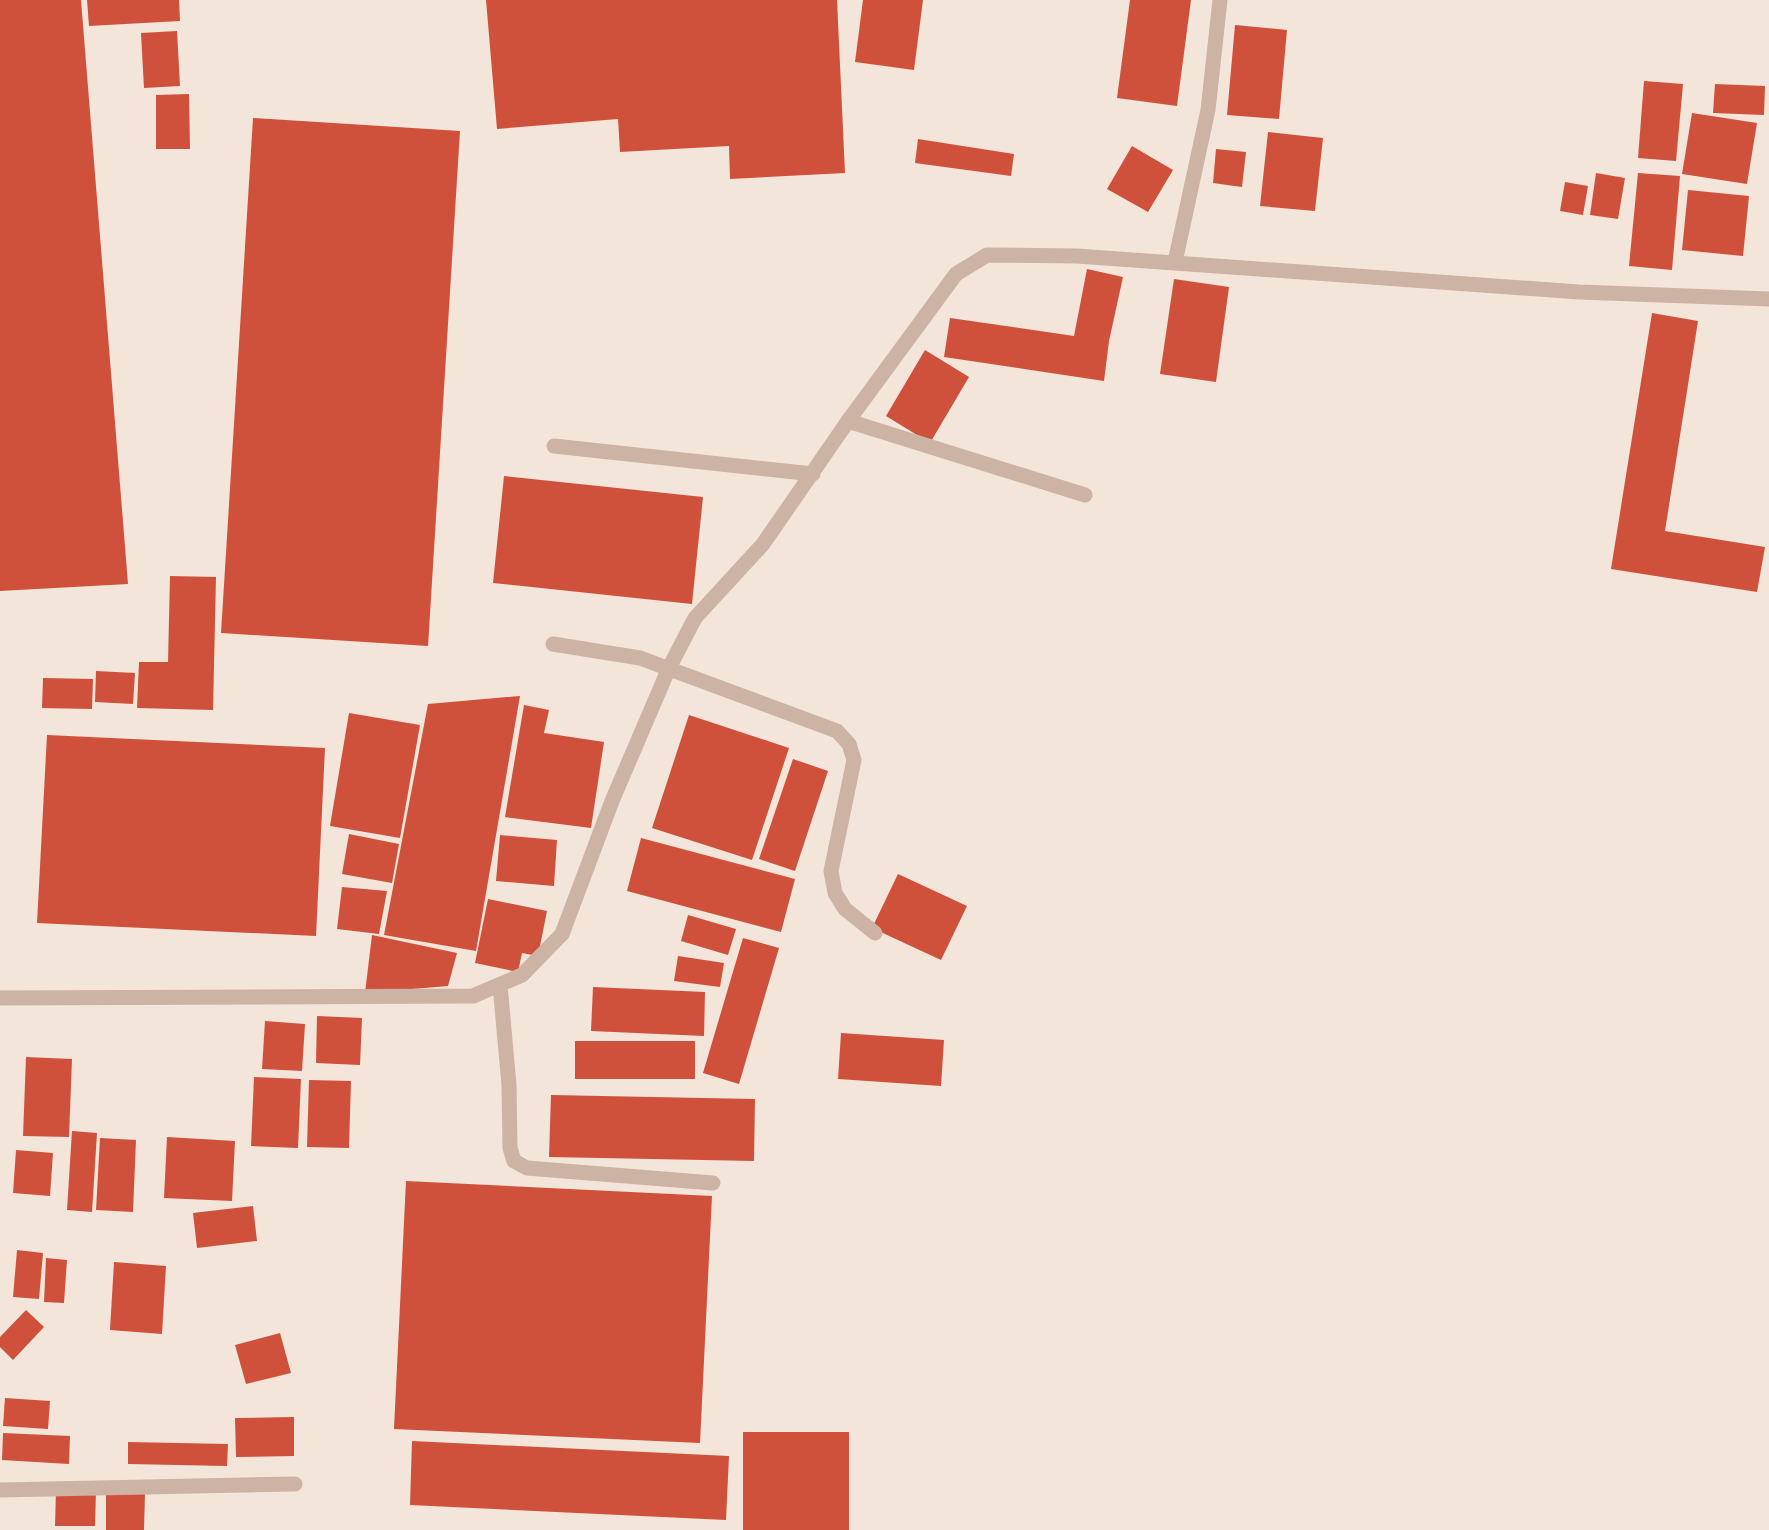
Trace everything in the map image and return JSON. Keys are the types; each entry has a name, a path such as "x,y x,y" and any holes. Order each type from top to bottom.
{"street":[{"path":"1175,262 1208,110 1220,0"},
{"path":"0,998 473,996 522,975 562,934 612,801 669,668 695,618 763,544 848,421 956,274 987,255 1039,254 1579,292 1769,299"},
{"path":"848,421 1085,495"},
{"path":"554,446 813,474"},
{"path":"553,644 640,658 837,731 849,744 854,760 831,871 835,893 845,909 875,933"},
{"path":"500,985 509,1085 510,1148 514,1161 527,1168 712,1183"},
{"path":"0,1490 295,1484"}],"building":[{"path":"0,0 81,0 128,584 0,591"},
{"path":"87,0 179,0 180,21 89,26"},
{"path":"486,0 837,0 845,173 730,179 729,146 620,152 618,119 497,129"},
{"path":"863,0 923,0 914,70 855,62"},
{"path":"1130,0 1191,0 1177,106 1117,98"},
{"path":"1235,25 1287,30 1279,119 1227,115"},
{"path":"177,31 180,86 144,88 141,33"},
{"path":"1644,81 1683,84 1676,161 1638,158"},
{"path":"1715,84 1765,86 1764,115 1713,113"},
{"path":"189,94 190,149 156,149 156,95"},
{"path":"1692,113 1757,123 1747,184 1682,174"},
{"path":"253,118 460,131 428,646 221,633"},
{"path":"1268,132 1323,138 1315,211 1260,206"},
{"path":"918,139 1014,154 1011,176 915,163"},
{"path":"1132,146 1173,170 1148,212 1107,189"},
{"path":"1216,149 1246,152 1242,187 1213,183"},
{"path":"1596,173 1625,178 1618,219 1590,215"},
{"path":"1638,173 1680,176 1672,270 1629,266"},
{"path":"1565,182 1588,186 1583,215 1560,211"},
{"path":"1688,190 1749,196 1743,256 1682,250"},
{"path":"1087,269 1123,277 1109,341 1104,381 944,357 950,318 1074,336"},
{"path":"1174,279 1229,287 1216,382 1160,374"},
{"path":"1652,313 1698,321 1665,531 1765,547 1757,592 1611,569"},
{"path":"925,350 969,377 930,443 886,416"},
{"path":"504,476 703,497 692,604 493,583"},
{"path":"170,576 216,577 213,710 137,708 139,662 168,662"},
{"path":"96,671 135,673 133,704 95,702"},
{"path":"43,678 93,679 92,709 42,708"},
{"path":"520,696 476,951 384,935 428,704"},
{"path":"524,705 549,710 544,733 604,742 591,828 505,817"},
{"path":"349,713 420,725 400,838 330,826"},
{"path":"689,715 789,748 752,860 652,828"},
{"path":"47,735 325,748 316,936 37,923"},
{"path":"793,759 828,771 795,871 759,859"},
{"path":"349,834 399,844 392,883 342,874"},
{"path":"500,835 557,840 554,886 496,881"},
{"path":"641,838 795,879 781,932 627,891"},
{"path":"898,874 967,906 941,960 872,928"},
{"path":"342,887 387,891 379,934 337,929"},
{"path":"488,899 547,911 538,956 522,953 518,972 475,963"},
{"path":"688,915 736,929 728,955 681,941"},
{"path":"372,935 457,953 448,986 365,993"},
{"path":"743,938 779,948 739,1084 703,1073"},
{"path":"678,956 724,963 720,987 674,981"},
{"path":"593,987 705,992 704,1036 591,1031"},
{"path":"317,1016 362,1018 360,1065 316,1063"},
{"path":"265,1021 305,1024 302,1071 262,1069"},
{"path":"841,1033 944,1040 941,1086 838,1079"},
{"path":"575,1041 695,1041 695,1079 575,1079"},
{"path":"26,1057 72,1059 69,1137 23,1136"},
{"path":"254,1077 301,1079 298,1148 251,1146"},
{"path":"309,1080 351,1081 349,1148 307,1147"},
{"path":"551,1095 755,1099 754,1161 549,1157"},
{"path":"72,1131 97,1133 92,1212 67,1210"},
{"path":"167,1137 235,1141 232,1201 164,1198"},
{"path":"100,1138 136,1140 133,1212 96,1210"},
{"path":"16,1150 53,1153 50,1196 13,1193"},
{"path":"406,1181 712,1196 700,1443 394,1429"},
{"path":"253,1206 257,1241 197,1248 193,1213"},
{"path":"17,1250 43,1253 39,1299 13,1297"},
{"path":"46,1258 67,1260 64,1303 44,1302"},
{"path":"114,1262 166,1266 162,1334 110,1330"},
{"path":"26,1310 44,1327 13,1360 0,1347 0,1337"},
{"path":"280,1333 291,1373 246,1384 235,1345"},
{"path":"5,1398 50,1401 48,1429 3,1426"},
{"path":"294,1417 294,1456 236,1457 235,1418"},
{"path":"743,1432 849,1432 849,1530 743,1530"},
{"path":"3,1433 70,1436 69,1464 2,1460"},
{"path":"412,1441 729,1456 726,1520 410,1505"},
{"path":"128,1442 228,1444 227,1466 128,1464"},
{"path":"56,1490 96,1491 95,1526 55,1526"},
{"path":"106,1493 145,1493 144,1530 106,1530"}]}
